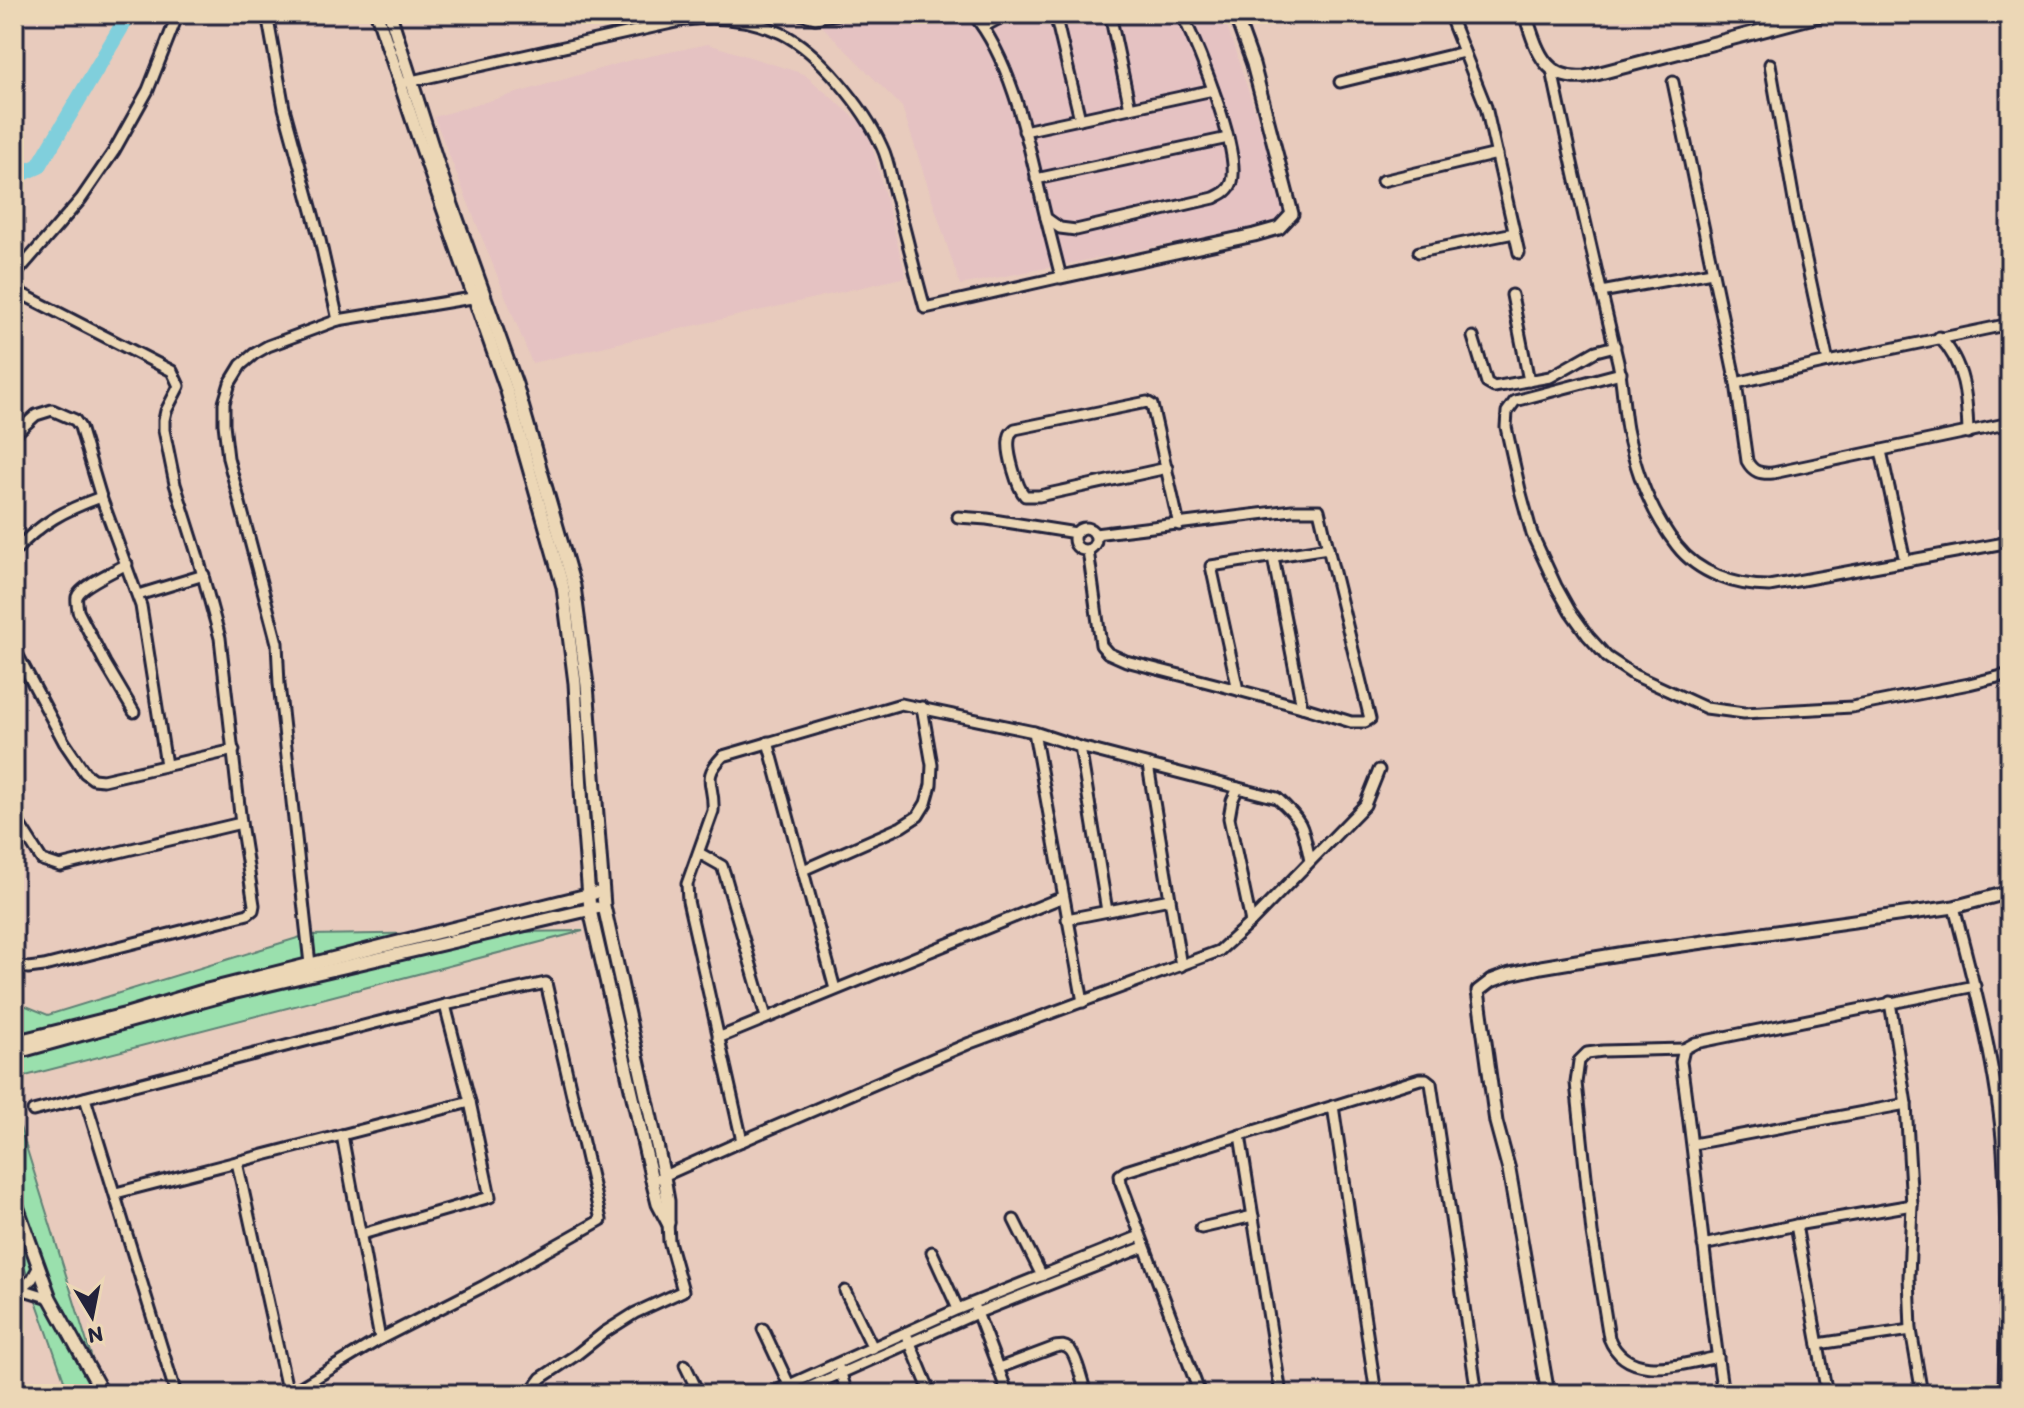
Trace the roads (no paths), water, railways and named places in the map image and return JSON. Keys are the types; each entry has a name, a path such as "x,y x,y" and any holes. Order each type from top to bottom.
{"street":[{"path":"14,965 28,968 44,966 248,914 253,910 254,898 241,823 220,638 175,484 164,430 166,411 179,386 177,378 172,371 16,292 14,277 81,199 114,151 148,90 178,14"},
{"path":"267,14 284,108 338,320"},
{"path":"377,14 441,174 480,297 563,587 575,683 590,910 658,1178 668,1201 669,1241 683,1291 635,1313 605,1332 541,1378 529,1394"},
{"path":"390,14 405,83"},
{"path":"799,14 815,18 839,14"},
{"path":"973,14 993,43 1012,90 1061,277"},
{"path":"983,27 1007,14"},
{"path":"1055,14 1080,119"},
{"path":"1110,14 1130,108"},
{"path":"1046,218 1060,228 1076,230 1214,198 1227,191 1232,181 1228,138 1213,90 1182,14"},
{"path":"405,83 666,19 737,19 782,33 835,78 860,108 883,149 925,308 1279,228 1292,214 1253,64 1235,14"},
{"path":"1449,14 1486,107 1519,253"},
{"path":"1525,14 1543,58 1552,70 1561,76 1573,78 1825,14"},
{"path":"1340,82 1464,52"},
{"path":"1770,64 1797,218 1828,362"},
{"path":"1552,70 1621,373 1627,428 1651,501 1671,539 1686,557 1715,575 1744,584 1769,586 2010,542"},
{"path":"1673,82 1736,383 1747,461 1752,469 1762,474 1773,473 2010,423"},
{"path":"1024,131 1213,90"},
{"path":"1036,179 1228,138"},
{"path":"1382,181 1497,154"},
{"path":"1419,252 1514,233"},
{"path":"1601,292 1712,272"},
{"path":"1512,295 1529,381"},
{"path":"310,964 277,643 228,458 224,403 230,383 241,365 268,346 338,320 480,297"},
{"path":"480,297 516,384 574,586 587,685 604,906 658,1178"},
{"path":"1736,383 2005,325"},
{"path":"1473,337 1490,386 1550,377 1596,351 1615,346"},
{"path":"1939,337 1948,347 1962,377 1968,433"},
{"path":"1621,373 1515,401 1507,412 1506,427 1532,534 1570,611 1607,657 1634,675 1706,708 1744,713 1852,707 2010,674"},
{"path":"1167,468 1039,496 1025,496 1019,491 1008,444 1010,434 1015,429 1147,402 1152,405 1167,468 1179,525"},
{"path":"14,435 36,415 52,410 75,420 84,436 101,497 138,595 166,765"},
{"path":"1881,451 1905,561"},
{"path":"14,552 53,517 101,497"},
{"path":"1088,550 1101,645 1108,653 1126,661 1351,722 1370,719 1319,510 1292,510 1095,534"},
{"path":"958,517 1076,533"},
{"path":"1082,528 1090,529 1095,534 1095,546 1088,550 1077,547 1074,540 1082,528"},
{"path":"1238,690 1211,566 1328,548"},
{"path":"1273,557 1302,707"},
{"path":"127,564 82,589 77,603 78,611 105,663 134,712"},
{"path":"138,595 204,575"},
{"path":"14,648 64,742 89,777 103,780 234,750"},
{"path":"742,1141 688,901 687,884 713,811 714,798 708,779 712,768 723,756 901,704 922,707 1034,732 1080,747 1277,798 1303,826 1310,861"},
{"path":"803,870 901,827 918,816 931,785 932,765 922,707"},
{"path":"1034,732 1083,1002"},
{"path":"768,742 835,989"},
{"path":"1080,747 1107,911"},
{"path":"1148,765 1181,966"},
{"path":"658,1178 970,1043 1219,951 1365,805 1379,770"},
{"path":"1238,788 1229,818 1251,922"},
{"path":"14,816 42,860 60,866 241,823"},
{"path":"699,853 722,866 766,1017"},
{"path":"14,1042 127,1014 203,991 603,891"},
{"path":"1548,1394 1511,1183 1496,1122 1478,991 1491,981 1541,967 1954,907 2010,892"},
{"path":"718,1038 1063,897"},
{"path":"1067,919 1170,899"},
{"path":"14,1053 232,993 604,906"},
{"path":"1954,907 1975,986 1994,1083 2003,1150 2004,1394"},
{"path":"33,1111 445,1005 546,983 601,1220 484,1286 380,1339 288,1394 237,1162"},
{"path":"1718,1357 1655,1368 1625,1360 1613,1349 1592,1233 1576,1083 1579,1061 1587,1053 1603,1051 1684,1049 1695,1043 1975,986"},
{"path":"1890,1002 1906,1104 1912,1205 1909,1277 1911,1330 1922,1394"},
{"path":"362,1234 490,1197 445,1005"},
{"path":"1684,1049 1681,1062 1723,1394"},
{"path":"1200,1394 1120,1175 1426,1079 1431,1083 1477,1394"},
{"path":"85,1098 176,1394"},
{"path":"116,1193 470,1102"},
{"path":"1693,1144 1906,1104"},
{"path":"1333,1106 1376,1394"},
{"path":"342,1135 380,1339"},
{"path":"1240,1135 1281,1394"},
{"path":"14,1198 50,1298 103,1394"},
{"path":"1703,1245 1912,1205"},
{"path":"1201,1228 1253,1216"},
{"path":"1014,1220 1042,1276"},
{"path":"1796,1225 1827,1394"},
{"path":"839,1368 873,1348 908,1337 958,1309 975,1308 1042,1276 1142,1242"},
{"path":"769,1394 792,1391 975,1308 1142,1242"},
{"path":"932,1252 958,1309"},
{"path":"18,1290 32,1279 38,1268"},
{"path":"18,1290 50,1298"},
{"path":"845,1291 873,1348"},
{"path":"975,1308 1008,1394"},
{"path":"763,1329 792,1391"},
{"path":"1818,1344 1911,1330"},
{"path":"908,1337 931,1394"},
{"path":"999,1368 1065,1346 1070,1349 1086,1394"},
{"path":"685,1365 699,1394"},
{"path":"839,1368 847,1394"}],"waterway":[{"path":"14,177 39,166 129,14"}]}
